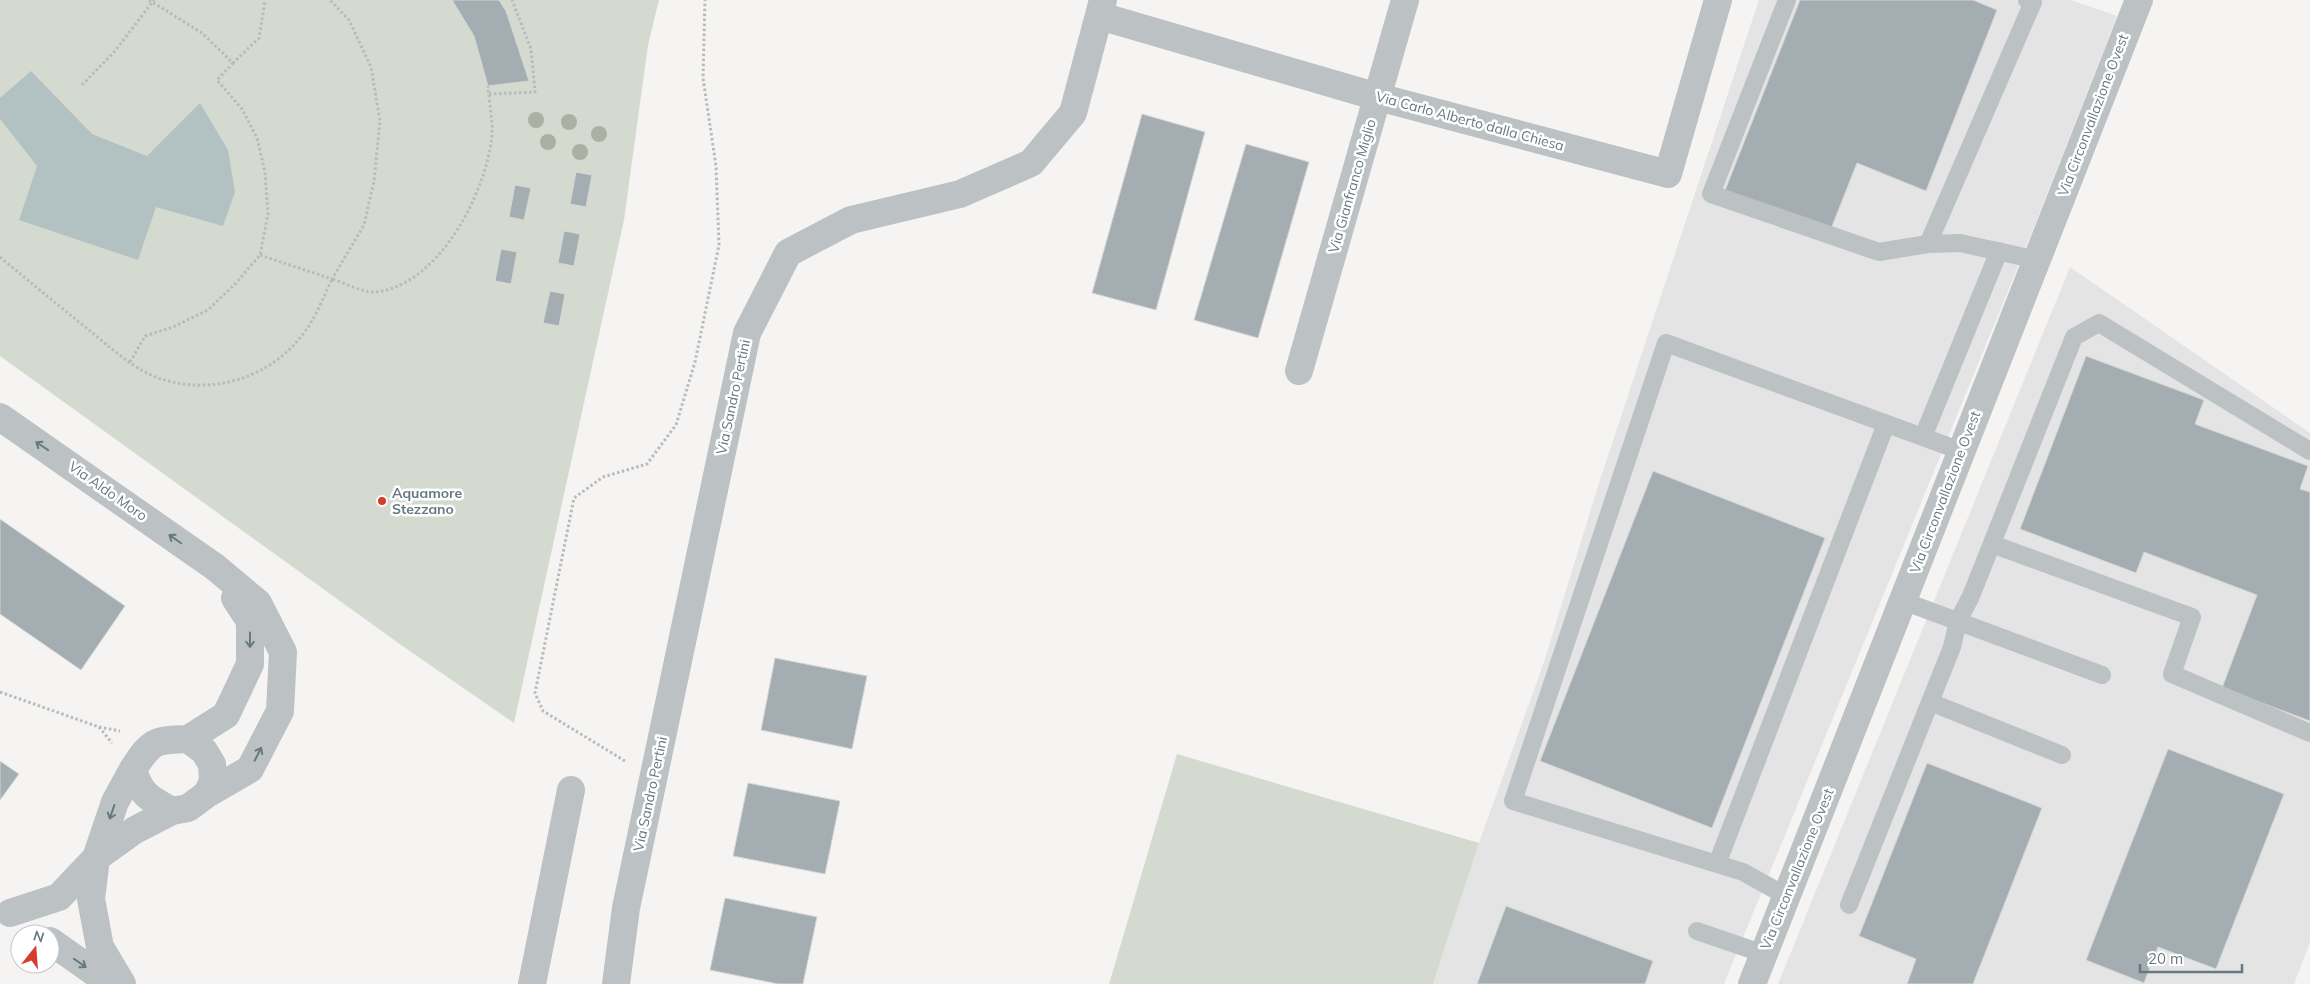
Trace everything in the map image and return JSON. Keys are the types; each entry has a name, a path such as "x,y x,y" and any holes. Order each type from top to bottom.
{"street":[{"name":"Via Gianfranco Miglio","path":"1299,371 1405,0"},
{"name":"Via Carlo Alberto dalla Chiesa","path":"1102,8 1378,97 1668,174 1718,0"},
{"name":"Via Circonvallazione Ovest","path":"1752,984 2139,0"},
{"name":"Via Sandro Pertini","path":"616,984 626,908 747,333 788,253 852,220 960,194 1031,163 1073,113 1102,8"},
{"name":"Via Aldo Moro","path":"0,417 215,567 258,603 283,652 280,711 250,769 207,794 188,808 172,811 136,830 96,858 59,897 5,909"},
{"name":"Via Aldo Moro","path":"122,984 100,947 92,898 96,858 115,802 144,752 160,740 188,738 226,715 250,664 250,621 215,567"},
{"path":"188,738 204,751 212,764 213,781 207,794"},
{"path":"133,769 137,784 146,796 172,811"},
{"path":"532,984 571,790"},
{"name":"Via Aldo Moro","path":"5,909 26,924"},
{"path":"60,948 111,984"}],"lane":[{"path":"1787,0 1711,194 1879,252 1928,244 1960,243 2037,260"},
{"path":"1928,244 2033,2 2027,0"},
{"path":"1923,437 1999,251"},
{"path":"1849,905 1952,647 1958,621 1971,596 2074,337 2099,323 2310,451"},
{"path":"1786,896 1743,872 1513,801 1666,343 1961,451"},
{"path":"1717,864 1886,424"},
{"path":"1992,544 2192,616 2172,674 2310,733"},
{"path":"1903,601 2102,674"},
{"path":"1930,702 2062,755"},
{"path":"1697,932 1764,954"}],"path":[{"path":"130,362 145,336 173,327 208,310 235,284 260,255 268,214 265,172 257,138 242,109 217,80 260,38 266,0"},
{"path":"0,258 130,362 160,379 193,385 223,385 254,375 280,358 306,330 364,225 374,181 380,121 371,68 349,20 330,0"},
{"path":"488,94 535,92 531,49 512,0"},
{"path":"653,778 543,711 535,693 574,498 602,477 647,464 676,425 695,362 719,245 716,166 702,78 705,0"},
{"path":"82,85 115,51 152,1 202,33 233,63"},
{"path":"260,255 332,280 374,292 396,288 427,269 459,228 481,182 492,135 488,86"},
{"path":"0,692 99,727 160,740"}],"shaded area":[{"name":"Aquamore Stezzano","path":"0,0 659,0 648,45 624,220 514,723 401,645 0,356"},
{"path":"1759,0 2071,0 2117,16 2030,237 1724,984 1433,984 1479,843 1544,662 1599,483"},
{"path":"31,71 92,134 147,156 200,103 228,150 235,192 223,226 156,207 138,260 19,220 37,166 0,119 0,98"},
{"path":"2070,267 2310,433 2310,942 2294,984 1778,984"},
{"path":"1177,754 1479,843 1433,984 1109,984"}],"building":[{"path":"452,0 499,0 506,11 529,81 488,86 474,36"},
{"path":"1800,0 1973,0 1997,10 1926,191 1857,163 1829,234 1724,193"},
{"path":"1142,114 1205,132 1156,310 1092,293"},
{"path":"1246,144 1309,162 1258,338 1194,320"},
{"path":"576,172 592,175 586,207 570,204"},
{"path":"515,185 531,188 524,220 509,217"},
{"path":"564,231 580,234 574,266 558,263"},
{"path":"501,249 517,252 511,284 495,281"},
{"path":"550,291 565,294 559,326 543,323"},
{"path":"2086,356 2204,400 2195,424 2308,466 2300,489 2310,492 2310,721 2222,688 2257,595 2144,552 2136,573 2020,529"},
{"path":"1653,471 1825,538 1712,828 1540,761"},
{"path":"0,519 125,606 81,670 0,614"},
{"path":"775,658 867,676 852,749 761,730"},
{"path":"2168,749 2284,794 2216,969 2158,947 2144,983 2086,960"},
{"path":"0,761 19,774 0,800"},
{"path":"1927,763 2042,808 1973,984 1907,984 1916,959 1859,936"},
{"path":"748,783 840,801 825,874 733,856"},
{"path":"725,898 817,917 803,984 778,984 710,970"},
{"path":"1506,906 1653,961 1645,984 1477,984"}],"place":[{"name":"Aquamore Stezzano","path":"382,501"}]}
